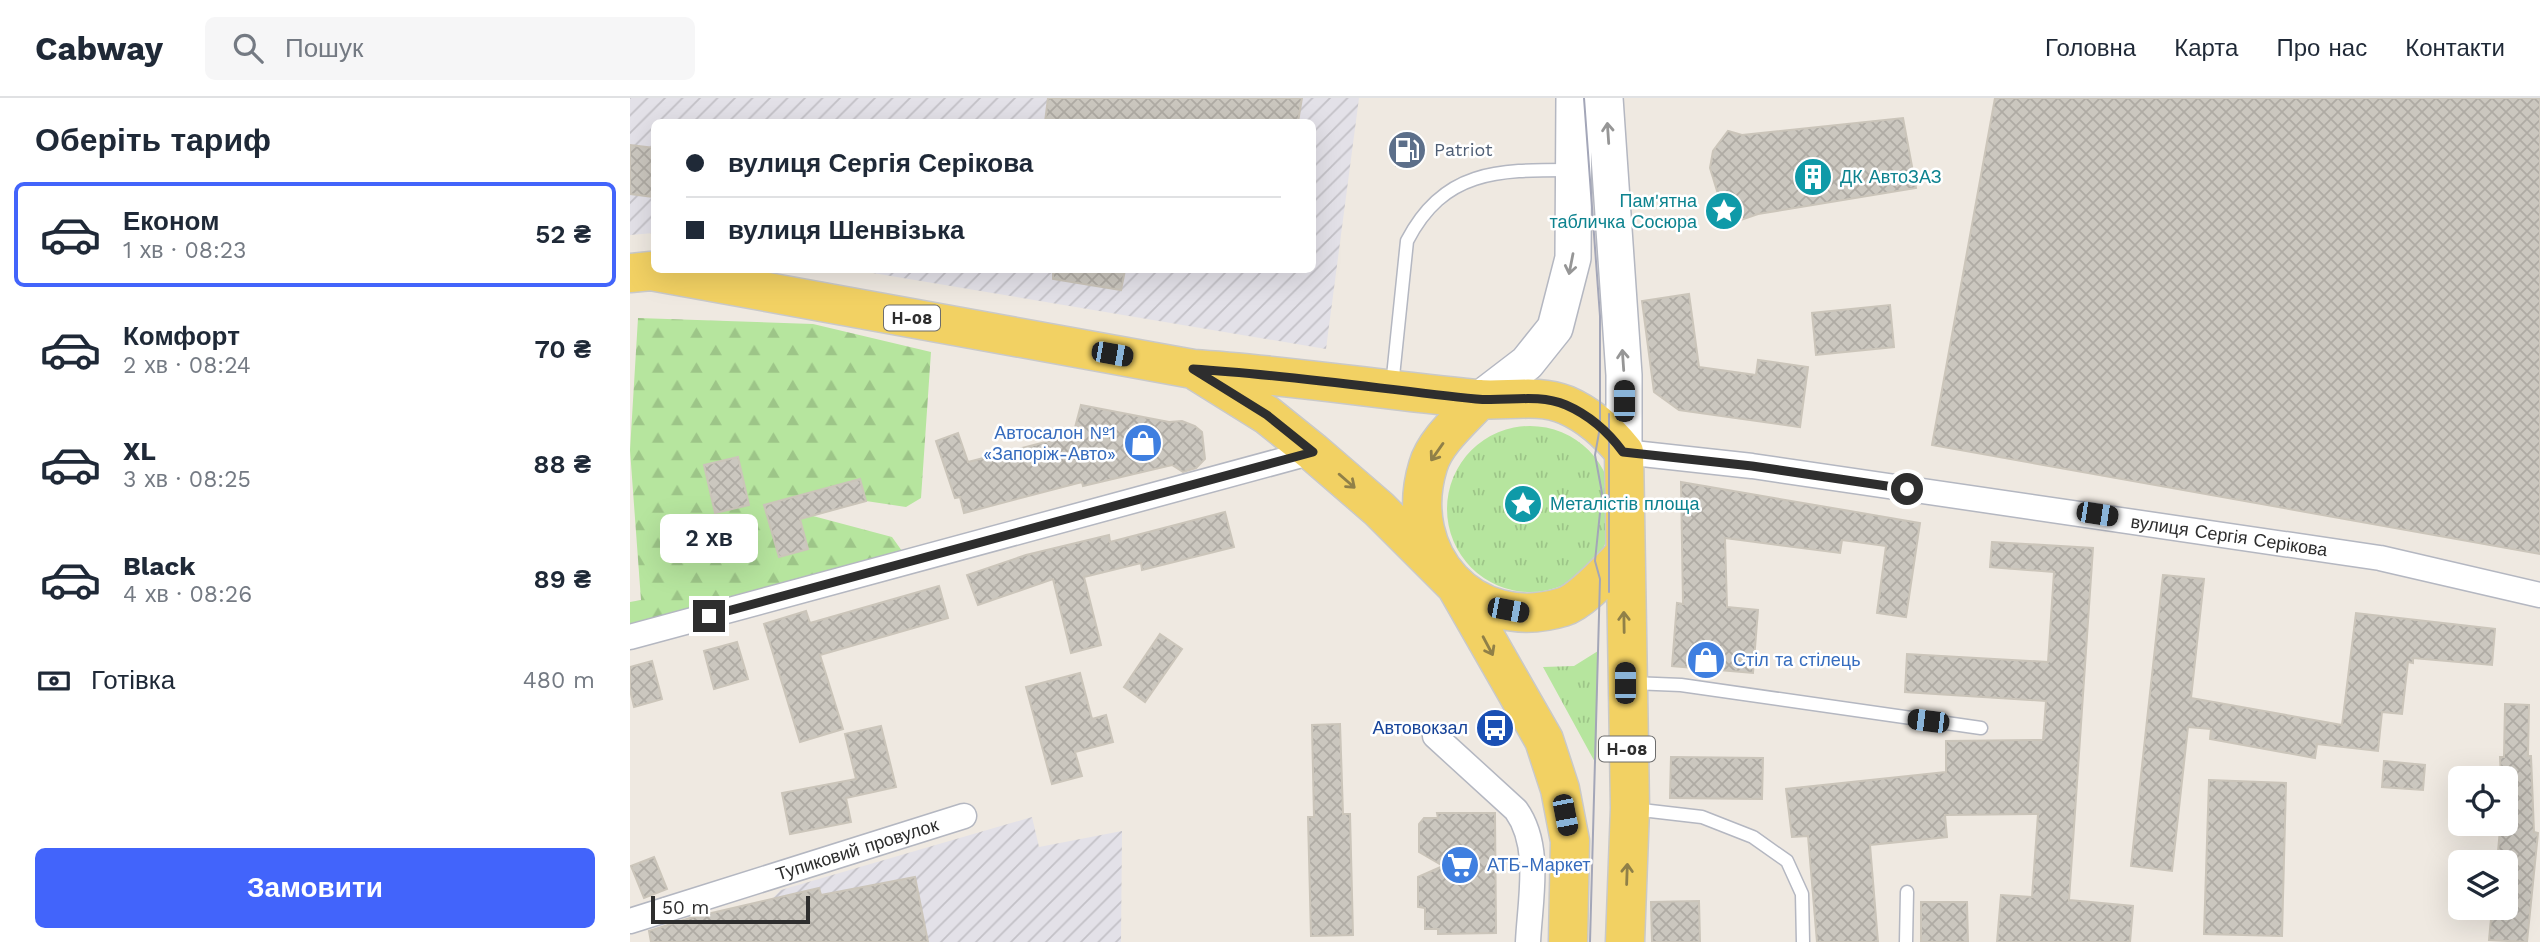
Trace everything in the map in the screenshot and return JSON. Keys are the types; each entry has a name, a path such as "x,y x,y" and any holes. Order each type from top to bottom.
{"main road":[{"path":"1574,98 1576,170 1573,258 1555,328 1527,363 1480,400 1454,427 1429,463 1420,507 1429,550 1455,586 1489,606 1528,614 1566,606 1624,555"},
{"path":"1605,98 1624,375 1623,452"},
{"name":"Н-08","path":"630,274 651,271"},
{"name":"Н-08","path":"663,273 1193,369 1277,374 1480,400 1529,398 1566,405 1601,426 1623,452 1625,683 1630,808 1625,942"},
{"name":"Н-08","path":"1193,369 1267,415 1313,452 1379,509 1455,586 1544,740 1560,789 1570,841 1568,942"}],"street":[{"path":"630,637 1313,452"},
{"name":"вулиця Сергія Серікова","path":"1623,452 1752,466 2366,556 2540,595"},
{"path":"1435,736 1516,810 1526,823 1532,840 1528,942"},
{"name":"Тупиковий провулок","path":"630,921 964,816"}],"lane":[{"path":"1391,390 1407,241 1425,213 1449,190 1482,175 1576,170"},
{"path":"1625,683 1681,685 1981,728"},
{"path":"1630,808 1702,817 1752,837 1787,861 1802,894 1803,942"},
{"path":"1906,942 1907,892"}],"shaded area":[{"path":"630,98 1359,98 1326,349 873,273 1316,273 1316,119 651,119 651,233 630,235"},
{"path":"1032,817 1039,847 1122,831 1121,942 649,942 764,907 781,890"}],"green space":[{"path":"638,318 813,324 931,352 921,498 906,507 866,501 813,516 892,537 902,551 630,625 630,602 641,600 630,450"},
{"path":"1530,426 1562,433 1576,440 1588,451 1599,463 1606,477 1613,509 1606,541 1599,555 1588,567 1576,578 1562,585 1530,592 1498,585 1484,578 1472,567 1461,555 1454,541 1447,509 1454,477 1461,463 1472,451 1484,440 1498,433"},
{"path":"1598,651 1596,764 1543,667 1574,666"}],"building":[{"path":"1048,98 1302,98 1298,119 1045,119"},
{"path":"1995,98 2540,98 2540,554 1932,445"},
{"name":"ДК АвтоЗАЗ","path":"1903,118 1916,188 1758,214 1741,220 1722,207 1710,168 1713,151 1728,131 1742,135"},
{"name":"Patriot","path":"1397,134 1417,134 1416,166 1396,166"},
{"path":"630,145 651,148 651,197 630,194"},
{"path":"1053,273 1124,273 1121,290 1053,279"},
{"path":"1689,294 1699,367 1756,375 1758,360 1808,367 1800,427 1679,410 1654,392 1642,301"},
{"path":"1890,305 1894,347 1816,355 1812,313"},
{"path":"1081,405 1169,422 1182,421 1195,426 1202,432 1205,459 1196,468 1183,472 1172,465 1083,486 1082,482 964,513 960,497 955,498 936,441 958,433 968,462 1073,435"},
{"path":"738,457 749,505 715,513 704,465"},
{"path":"860,479 866,501 800,519 808,549 779,557 764,505"},
{"path":"1681,482 1920,523 1906,617 1877,613 1886,546 1842,540 1840,553 1725,538 1727,607 1758,610 1753,673 1672,666 1677,603 1683,604"},
{"path":"1225,512 1234,547 1142,570 1141,563 1084,577 1101,645 1071,653 1053,579 978,605 967,575 1026,555 1109,535 1110,542"},
{"path":"1992,542 2093,548 2069,900 2133,906 2130,942 1997,942 2001,895 2032,897 2038,814 1945,815 1947,837 1870,845 1878,942 1817,942 1808,836 1792,837 1786,789 1946,772 1946,741 2043,740 2046,701 1905,692 1907,654 2048,662 2054,572 1990,567"},
{"path":"2163,575 2204,579 2191,698 2342,725 2356,613 2495,629 2492,665 2413,658 2413,663 2408,662 2402,714 2382,712 2378,751 2317,744 2315,758 2210,739 2211,729 2188,727 2172,871 2131,866"},
{"path":"939,586 948,618 820,655 843,729 800,742 764,624 806,611 810,623"},
{"path":"1160,634 1182,649 1145,702 1124,687"},
{"path":"737,642 748,679 714,689 704,651"},
{"path":"652,661 662,699 634,707 630,690 630,667"},
{"path":"1080,673 1092,719 1106,715 1113,742 1075,752 1082,776 1052,784 1026,687"},
{"path":"2505,704 2529,705 2528,756 2531,756 2534,832 2538,833 2527,942 2489,940 2491,920 2518,920 2518,850 2498,850 2499,836 2518,836 2518,766 2500,766 2500,757 2504,757"},
{"path":"1340,724 1343,814 1350,814 1353,935 1311,936 1308,817 1314,817 1312,725"},
{"path":"881,726 896,787 846,798 851,822 790,834 782,793 856,779 845,734"},
{"path":"1671,757 1763,758 1762,799 1670,798"},
{"path":"2384,761 2425,765 2423,790 2382,787"},
{"path":"2209,780 2286,783 2282,936 2204,934"},
{"name":"АТБ-Маркет","path":"1437,813 1495,813 1496,933 1438,934 1438,929 1425,929 1425,908 1418,907 1418,877 1443,866 1419,852 1419,824 1424,818 1438,818"},
{"path":"654,857 667,889 644,898 631,866"},
{"path":"915,877 928,942 651,942 649,931 690,918 819,888 821,895"},
{"path":"1699,901 1700,942 1652,942 1651,902"},
{"path":"1921,902 1967,902 1968,942 1921,942"}],"tram line":[{"path":"1584,98 1600,316 1600,427 1595,455 1602,493 1595,561 1600,579 1590,942"},
{"path":"1609,414 1609,592"}],"place":[{"name":"Patriot","path":"1407,150"},
{"name":"ДК АвтоЗАЗ","path":"1813,177"},
{"name":"Пам'ятна табличка Сосюра","path":"1724,211"},
{"name":"Автосалон №1 «Запоріж-Авто»","path":"1143,443"},
{"name":"Металістів площа","path":"1523,504"},
{"name":"Стіл та стілець","path":"1706,660"},
{"name":"Автовокзал","path":"1495,728"},
{"name":"АТБ-Маркет","path":"1460,865"}],"route":[{"path":"709,616 1313,452 1267,415 1193,369 1277,374 1480,400 1529,398 1566,405 1601,426 1623,452 1752,466 1907,489"}]}
